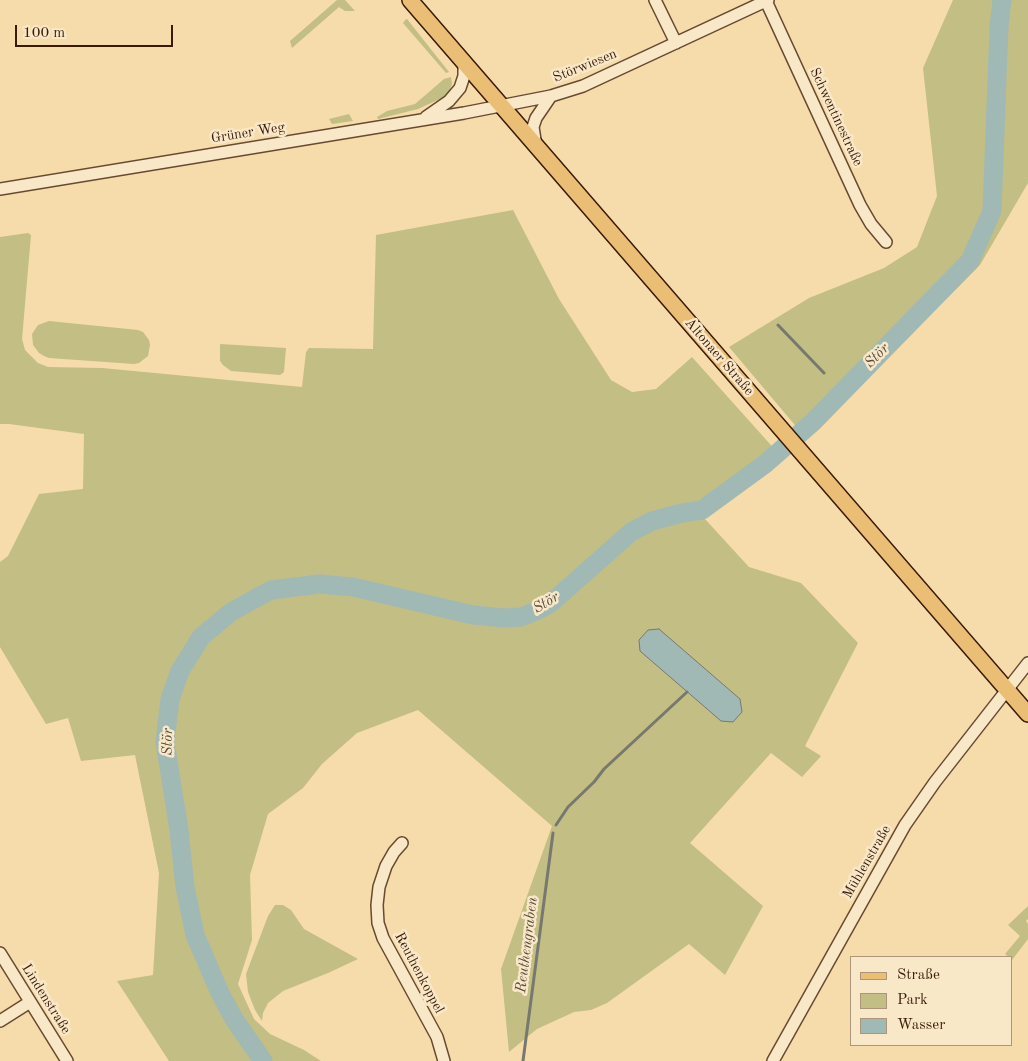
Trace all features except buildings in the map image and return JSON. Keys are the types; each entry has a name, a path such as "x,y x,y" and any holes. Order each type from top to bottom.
{"main road":[{"name":"Altonaer Straße","path":"410,0 1028,714"}],"street":[{"path":"655,0 676,43"},
{"name":"Störwiesen","path":"500,105 551,96 583,86 767,0"},
{"name":"Schwentinestraße","path":"767,0 860,205 871,224 886,242"},
{"path":"423,120 449,101 460,88 464,76 464,63"},
{"path":"536,146 534,128 536,118 551,96"},
{"name":"Grüner Weg","path":"0,189 423,120 500,105"},
{"name":"Mühlenstraße","path":"773,1061 905,825 935,782 1028,663"},
{"name":"Reuthenkoppel","path":"402,843 386,866 379,887 376,905 378,923 383,938 437,1037 444,1061"},
{"name":"Lindenstraße","path":"0,953 67,1061"},
{"path":"0,1020 30,1002"}],"green space":[{"path":"337,0 345,0 355,11 345,11 339,7 292,48 290,41"},
{"path":"953,0 1028,0 1028,183 980,265 901,345 805,437 729,347 809,298 884,268 917,247 937,196 923,68"},
{"path":"406,19 449,72 446,73 403,23"},
{"path":"451,77 452,84 448,94 442,98 418,109 378,119 377,117 387,111 415,104 444,79"},
{"path":"349,114 353,121 332,124 329,119"},
{"path":"513,210 559,299 611,380 632,392 656,389 692,357 778,453 702,510 705,519 749,567 801,583 858,643 805,746 821,756 802,777 771,753 690,843 763,906 725,975 689,944 607,1003 591,1010 574,1012 537,1029 509,1052 501,969 552,826 418,710 357,733 322,764 303,788 268,814 250,875 252,940 238,984 254,1019 270,1034 304,1050 321,1061 169,1061 117,981 153,975 159,873 135,755 81,761 68,718 46,724 0,647 0,562 8,556 39,494 83,489 84,434 0,424 0,237 28,233 31,235 22,339 25,350 38,363 48,367 102,368 302,387 306,352 309,348 373,349 376,235"},
{"path":"49,321 138,330 143,332 149,340 148,356 139,363 134,364 49,358 39,353 33,345 32,334 38,325"},
{"path":"220,344 286,348 284,372 280,375 231,371 220,361"},
{"path":"275,905 283,905 291,910 304,929 358,959 283,991 268,1003 263,1013 262,1021 255,1010 248,992 246,974 268,916"},
{"path":"1028,906 1028,919 1026,921 1028,924 1028,939 1013,959 1013,956 1006,956 1005,954 1020,936 1008,925"}],"water":[{"path":"659,629 740,699 742,712 733,722 721,721 640,651 639,640 648,630"}],"waterway":[{"name":"Stör","path":"263,1061 234,1019 220,993 195,935 185,887 179,830 165,742 170,699 180,671 201,637 231,612 271,590 319,584 353,587 473,615 504,618 521,617 551,603 631,532 652,521 702,510 765,464 813,422 970,261 992,211 999,27 1002,0"},
{"path":"778,325 824,373"},
{"name":"Reuthengraben","path":"556,825 568,807 594,782 604,769 687,692"},
{"name":"Reuthengraben","path":"523,1061 553,833"}]}
